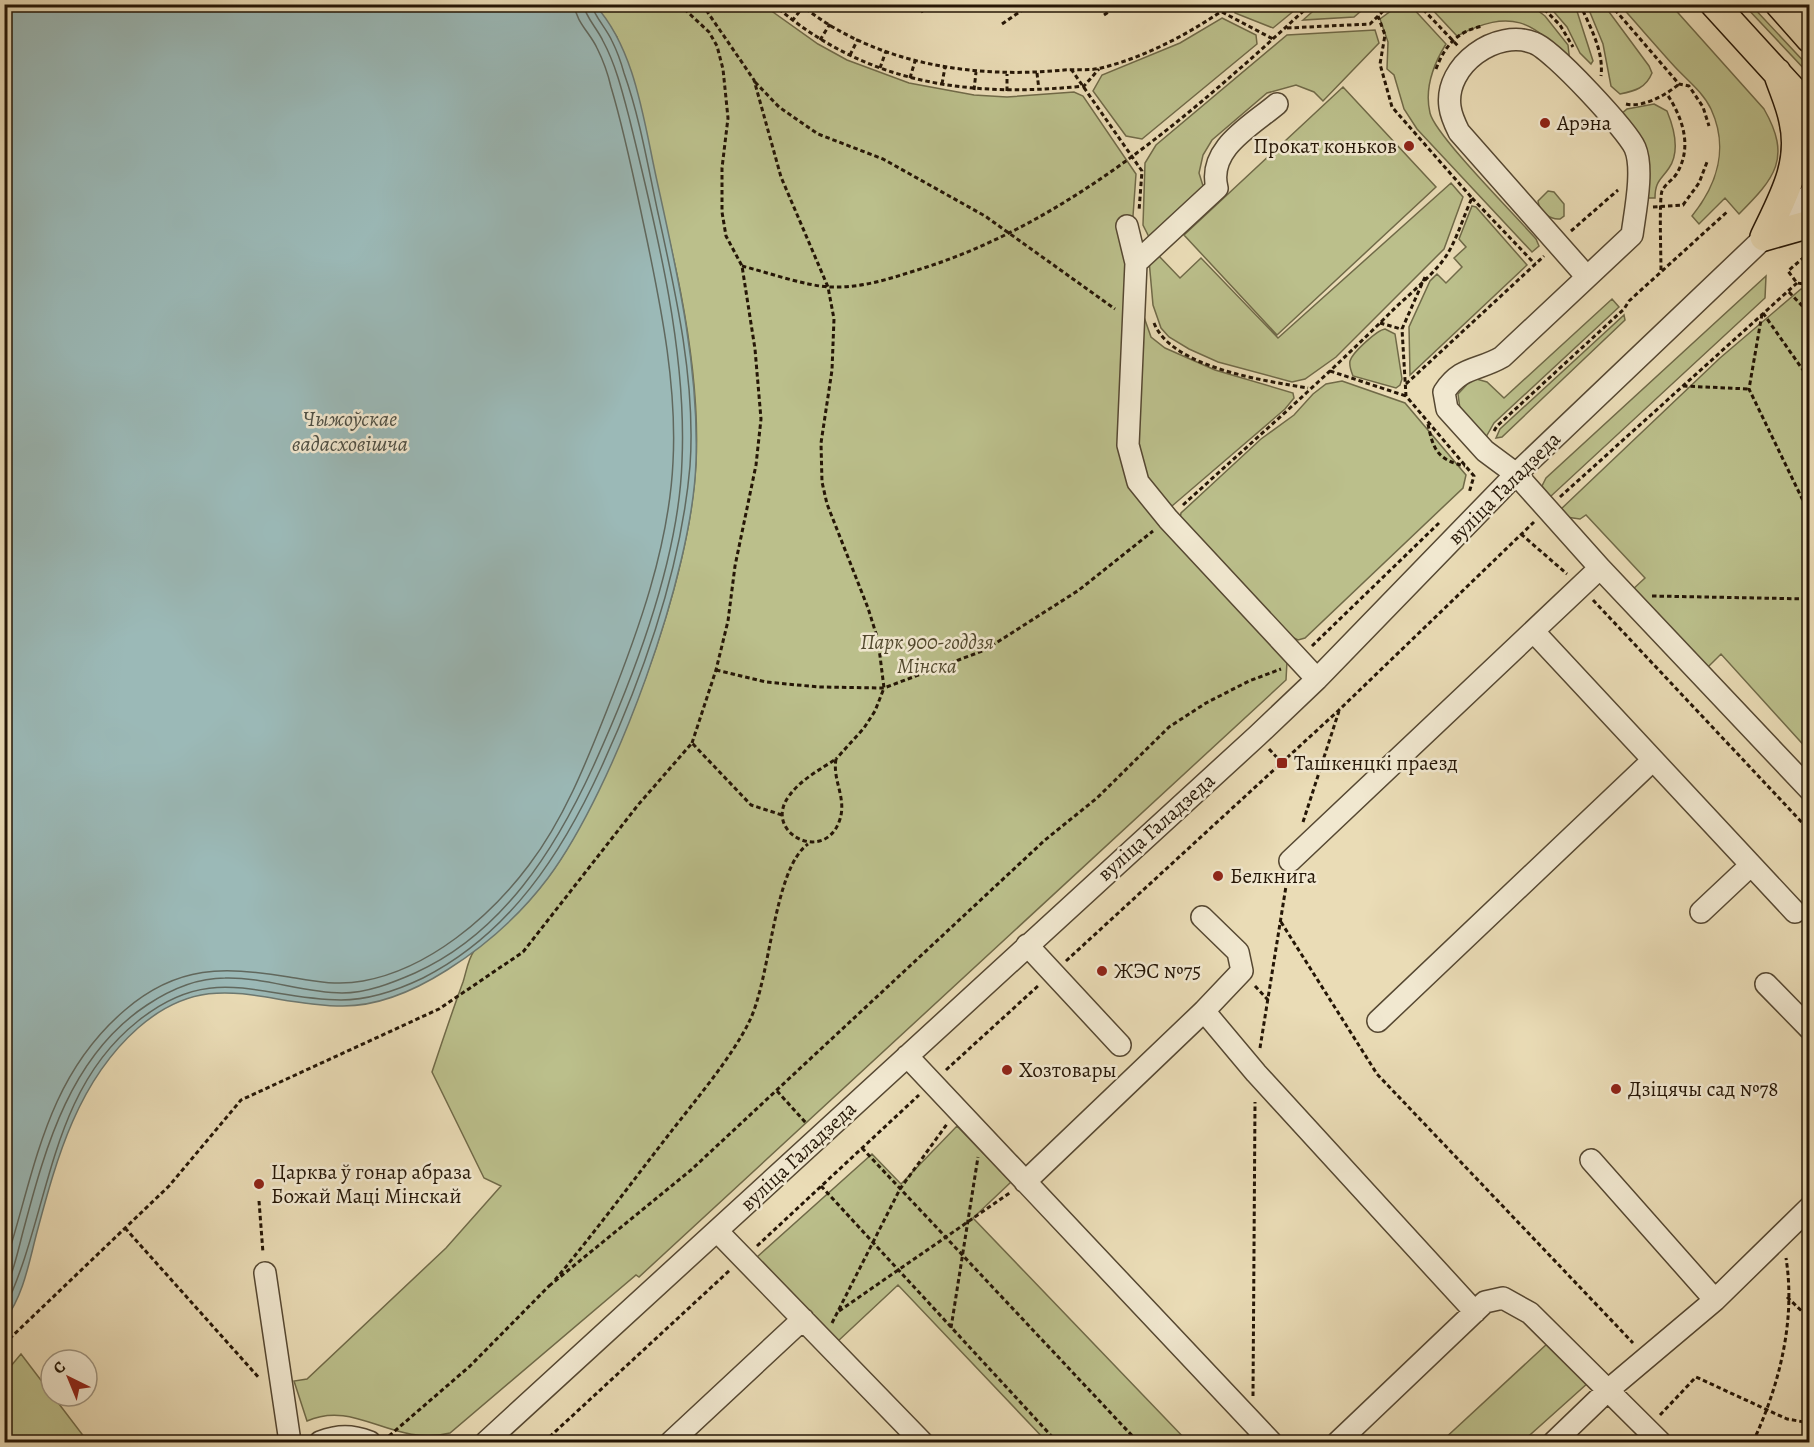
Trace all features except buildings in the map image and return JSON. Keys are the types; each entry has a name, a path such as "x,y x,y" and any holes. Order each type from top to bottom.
{"main road":[{"path":"1714,4 1809,109"},
{"path":"1779,4 1809,39"},
{"path":"1764,237 1792,178 1796,147 1793,120 1777,72"},
{"path":"1764,237 1809,224"}],"street":[{"path":"1587,277 1459,132 1452,117 1449,105 1459,69 1483,49 1512,40 1534,43 1550,54 1589,93 1624,131 1635,149 1638,169 1636,208 1632,235 1502,357 1487,366 1474,366 1463,371 1444,392 1447,409 1485,451 1516,474 1546,510 1809,790"},
{"path":"1136,263 1217,188 1214,175 1216,162 1224,149 1277,104"},
{"name":"вуліца Галадзеда","path":"486,1443 1317,679 1516,474 1809,194"},
{"path":"1133,221 1136,263 1128,445 1138,482 1168,519 1317,679"},
{"path":"1290,861 1600,568"},
{"path":"1534,632 1795,912"},
{"path":"1378,1021 1653,760"},
{"path":"1701,912 1751,865"},
{"path":"1025,1182 1204,1011 1242,971 1238,952 1202,917"},
{"path":"1027,945 1120,1045"},
{"path":"1766,984 1809,1029"},
{"path":"1204,1011 1256,1073 1475,1312"},
{"path":"907,1056 1271,1443"},
{"path":"1591,1160 1715,1300"},
{"path":"1554,1443 1607,1391 1715,1300 1809,1207"},
{"path":"717,1231 823,1340 916,1441"},
{"path":"265,1273 290,1443"},
{"path":"1338,1443 1485,1302 1503,1298 1530,1313 1653,1436"},
{"path":"671,1443 803,1319"},
{"path":"320,1443 337,1436 355,1436 377,1441"}],"path":[{"path":"4,1344 169,1186 241,1100 439,1009 523,952 638,805 692,743 716,670 756,465 761,419 755,349 742,266 726,236 722,212 722,168 728,118 723,69 717,46 709,32 679,4"},
{"path":"702,4 754,80 779,107 818,134 883,159 986,216 1114,309"},
{"path":"773,4 792,21 820,40 880,68 910,78 974,90 1007,92 1084,86 1100,68"},
{"path":"921,12 932,4"},
{"path":"1002,24 1031,4"},
{"path":"1104,15 1120,4"},
{"path":"792,21 801,6 858,39 915,61 976,72 1037,73 1100,68 1169,42 1232,4"},
{"path":"742,266 828,287 881,281 972,251 1008,234 1134,158 1311,4"},
{"path":"1285,28 1370,24 1390,4"},
{"path":"1418,4 1447,35"},
{"path":"1539,4 1560,25 1575,50"},
{"path":"1580,4 1593,33 1602,65"},
{"path":"1610,4 1679,84 1689,86 1703,106 1709,126"},
{"path":"1222,12 1273,39"},
{"path":"1378,16 1385,34 1380,64 1392,107 1472,198 1535,264"},
{"path":"820,40 830,24"},
{"path":"850,55 858,39"},
{"path":"880,68 886,51"},
{"path":"910,78 915,61"},
{"path":"942,84 945,67"},
{"path":"1071,69 1142,171 1133,221"},
{"path":"974,90 976,72"},
{"path":"1037,73 1039,90"},
{"path":"1007,74 1007,92"},
{"path":"754,80 781,177 828,287 834,320 832,370 821,443 822,482 827,504 868,608 878,640 884,688 875,711 864,728 836,759 793,790 783,807 782,815 786,830 808,844"},
{"path":"1628,106 1667,94 1679,84"},
{"path":"1661,271 1662,191 1678,172 1684,152 1685,130 1677,109 1667,94"},
{"path":"1619,188 1636,208 1683,205 1699,183 1707,162"},
{"path":"1406,384 1624,184"},
{"path":"716,670 766,682 884,688 985,650 1079,590 1168,519 1257,437 1288,412 1308,388 1330,371 1448,254 1472,198"},
{"path":"1491,438 1497,426 1728,211"},
{"path":"1809,252 1788,271 1797,283 1809,285"},
{"path":"1406,396 1402,329 1425,277"},
{"path":"544,1443 1339,710 1546,510 1797,283"},
{"path":"1789,292 1809,314"},
{"path":"1763,313 1809,380"},
{"path":"1763,313 1749,389 1809,515"},
{"path":"1152,315 1163,337 1191,356 1227,372 1308,388"},
{"path":"1380,323 1402,329"},
{"path":"1330,371 1406,396 1474,476 1469,494"},
{"path":"1683,386 1749,389"},
{"path":"1428,422 1432,443 1443,458 1466,466"},
{"path":"377,1441 470,1366 549,1286 691,1170 1045,840 1097,798 1169,727 1206,703 1299,660 1444,518"},
{"path":"1521,534 1582,587 1809,831"},
{"path":"1628,596 1809,598"},
{"path":"1301,829 1339,710"},
{"path":"692,743 751,805 782,815"},
{"path":"549,1286 689,1109 749,1023 763,988 768,950 789,869 799,850 832,833 842,813 840,790 834,769 836,759"},
{"path":"1253,1423 1256,1073 1290,861"},
{"path":"1280,922 1377,1074 1647,1358"},
{"path":"777,1091 806,1123"},
{"path":"823,1340 900,1189 957,1110"},
{"path":"951,1328 981,1136"},
{"path":"862,1148 1138,1443"},
{"path":"837,1312 1025,1182"},
{"path":"821,1186 1057,1443"},
{"path":"259,1201 265,1273"},
{"path":"125,1228 261,1379"},
{"path":"1753,1443 1768,1411 1785,1347 1787,1297 1785,1252"},
{"path":"1787,1297 1809,1319"},
{"path":"1653,1436 1696,1377 1787,1419 1809,1423"}],"green space":[{"name":"Парк 900-годдзя Мінска","path":"595,5 763,5 818,44 847,60 909,83 974,95 1007,97 1074,92 1083,96 1136,174 1133,216 1119,222 1130,265 1120,445 1287,661 1286,680 639,1277 636,1275 450,1433 429,1436 410,1434 342,1416 325,1416 307,1421 294,1381 307,1379 446,1248 501,1186 484,1178 432,1072 472,954 524,906 548,877 575,835 601,785 639,696 656,648 683,553 696,464 696,412 683,304 672,249 617,37"},
{"path":"1240,5 1301,5 1273,28 1235,13 1235,8"},
{"path":"1320,5 1368,5 1354,17 1303,20"},
{"path":"1399,5 1410,5 1446,44 1437,60 1429,86 1428,104 1435,124 1477,176 1536,239 1539,246 1532,252 1417,129 1404,109 1394,75 1387,69 1388,42 1380,19"},
{"path":"1428,5 1530,5 1545,16 1568,45 1570,63 1544,37 1520,23 1492,22 1457,36"},
{"path":"1548,5 1575,5 1593,61 1591,64 1580,53 1567,27"},
{"path":"1587,5 1604,5 1649,66 1652,73 1647,82 1639,88 1620,94 1611,86 1603,44"},
{"path":"1620,5 1671,5 1764,109 1777,141 1776,166 1762,189 1739,214 1725,198 1699,224 1692,216 1708,192 1718,166 1719,138 1711,109 1704,97"},
{"path":"1744,5 1751,5 1809,67 1809,74"},
{"path":"1222,18 1256,35 1257,44 1142,139 1126,136 1093,91 1102,75 1180,43"},
{"path":"1375,30 1379,43 1323,101 1314,92 1296,85 1267,93 1212,140 1203,155 1199,173 1204,189 1150,239 1143,225 1145,163 1156,145 1287,35"},
{"path":"1343,87 1436,187 1277,335 1184,235"},
{"path":"1654,104 1667,111 1674,132 1675,147 1672,162 1657,184 1655,198 1643,198 1620,115 1627,109"},
{"path":"1451,183 1463,197 1444,249 1336,357 1305,379 1292,382 1218,362 1189,349 1169,337 1161,328 1153,305 1149,260 1157,254 1180,278 1201,258 1278,338"},
{"path":"1548,191 1554,192 1564,204 1564,216 1560,219 1549,216 1539,205 1538,201"},
{"path":"1472,206 1476,207 1527,265 1410,375 1409,327 1430,281 1437,274 1446,283 1462,267 1454,258 1466,247 1459,239"},
{"path":"1766,276 1765,298 1550,497 1542,486 1546,478"},
{"path":"1801,289 1809,290 1809,751 1721,654 1706,669 1631,591 1645,578 1586,515 1580,519 1566,517 1560,510 1720,358"},
{"path":"1612,299 1619,307 1494,423 1486,437 1460,409 1458,394 1473,378 1487,382 1504,398"},
{"path":"1624,315 1625,320 1502,437 1496,438 1500,429"},
{"path":"1144,317 1151,337 1165,348 1215,370 1293,393 1294,398 1285,409 1172,506 1156,493 1145,474 1140,448 1138,391"},
{"path":"1385,329 1395,334 1402,379 1396,388 1353,376 1350,367 1352,357 1360,348 1376,333"},
{"path":"1342,381 1405,403 1466,475 1463,488 1305,638 1298,640 1292,637 1180,518 1181,513 1261,439 1294,415 1313,394 1326,384"},
{"path":"957,1126 1011,1182 973,1218 1188,1442 1047,1442 898,1285 837,1342 757,1257 872,1154 901,1184"},
{"path":"1548,1343 1589,1382 1522,1442 1441,1442"},
{"path":"21,1354 39,1378 39,1408 62,1408 88,1442 5,1442 5,1373"}],"water":[{"name":"Чыжоўскае вадасховішча","path":"5,4 595,5 609,23 620,43 629,65 642,112 685,319 694,390 696,461 692,507 681,561 666,618 646,678 599,791 573,839 548,878 502,929 475,951 435,977 384,1000 343,1006 237,993 213,993 189,998 164,1009 138,1028 117,1049 100,1072 72,1122 53,1176 21,1289 5,1320"}],"place":[{"name":"Арэна","path":"1545,123"},
{"name":"Прокат коньков","path":"1409,146"},
{"name":"Ташкенцкі праезд","path":"1282,763"},
{"name":"Белкнига","path":"1218,876"},
{"name":"ЖЭС №75","path":"1102,971"},
{"name":"Хозтовары","path":"1007,1070"},
{"name":"Дзіцячы сад №78","path":"1616,1089"},
{"name":"Царква ў гонар абраза Божай Маці Мінскай","path":"259,1184"}]}
